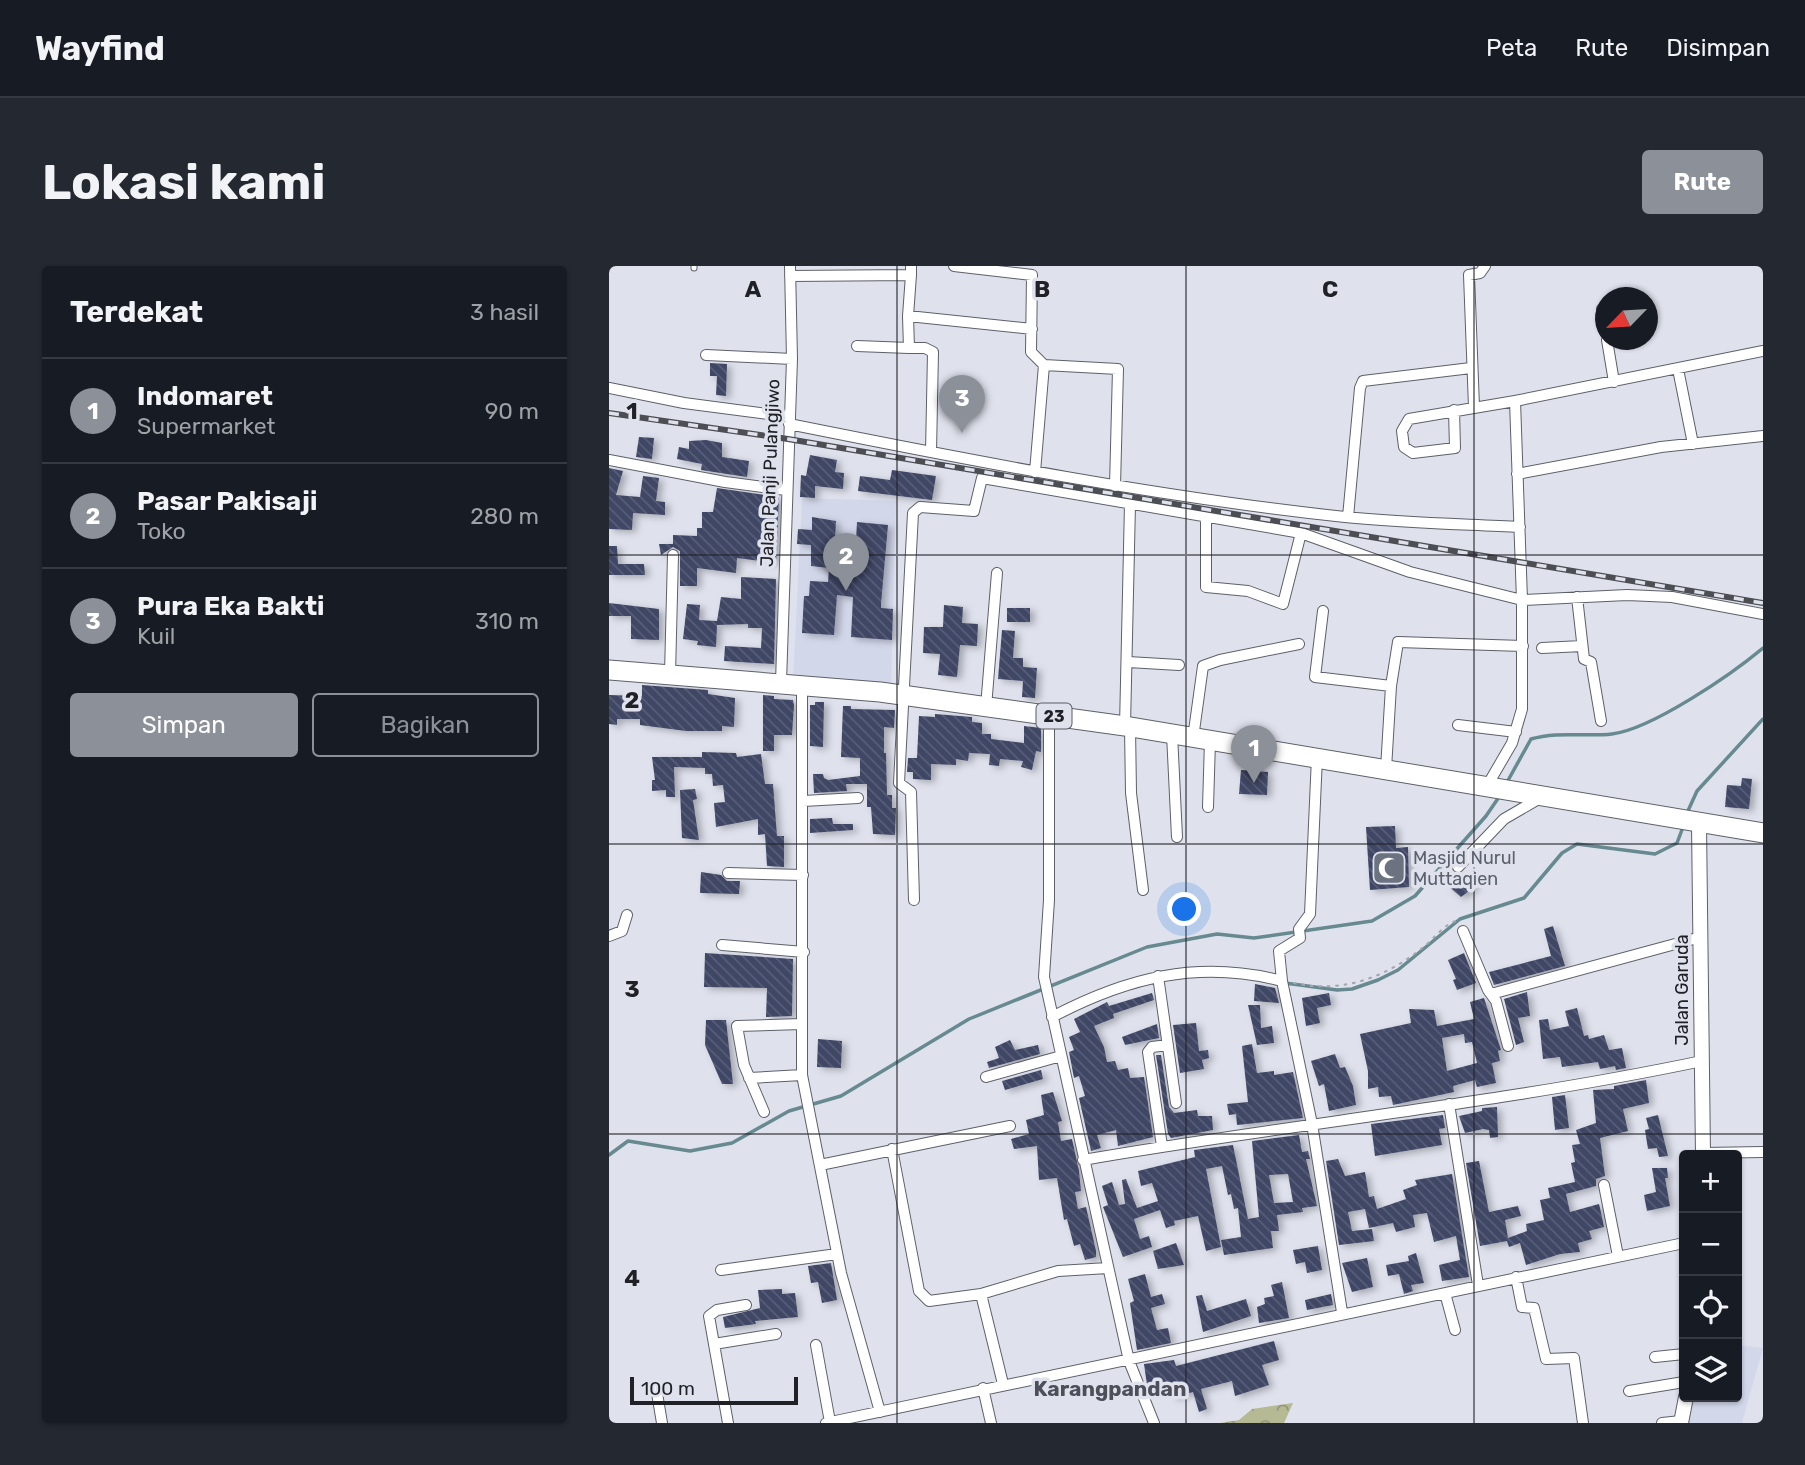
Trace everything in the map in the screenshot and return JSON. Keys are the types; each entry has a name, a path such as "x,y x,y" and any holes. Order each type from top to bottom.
{"highway":[{"name":"23","path":"609,670 781,682 1128,727 1763,833"}],"street":[{"path":"954,266 1032,275 1031,352 1044,365 1118,369 1115,486"},
{"path":"1459,266 1469,275 1474,407"},
{"path":"1469,275 1480,272 1485,266"},
{"path":"790,271 911,270 909,348"},
{"name":"Jalan Panji Pulangjiwo","path":"781,682 792,359 790,271"},
{"path":"908,316 1032,328"},
{"path":"857,346 925,348 933,352 931,453"},
{"path":"1609,350 1614,382"},
{"path":"1454,410 1457,442 1454,448 1413,453 1404,447 1402,431 1406,420 1454,410 1614,382 1763,351"},
{"path":"706,355 792,359"},
{"path":"1035,472 1044,365"},
{"path":"1348,517 1363,381 1471,368"},
{"path":"1678,369 1693,444"},
{"path":"609,388 790,420 931,453 1115,486 1348,517 1520,527"},
{"path":"1491,788 1516,732 1522,709 1522,600 1515,401"},
{"path":"1517,474 1693,444 1763,436"},
{"path":"609,460 725,482 786,490"},
{"path":"914,900 911,792 899,783 915,509 927,507 974,511 982,478 1301,533 1410,572 1522,600 1672,597 1763,614"},
{"path":"1130,505 1128,727 1131,793 1143,890"},
{"path":"1206,516 1206,587 1248,591 1283,604 1301,533"},
{"path":"670,674 673,555"},
{"path":"986,707 997,573"},
{"path":"1577,597 1582,646 1585,660 1591,663 1601,721"},
{"path":"1323,611 1315,677 1391,686"},
{"path":"1386,769 1391,686 1398,642 1523,646"},
{"path":"1208,807 1202,739 1203,666 1299,644"},
{"path":"1542,648 1582,646"},
{"path":"1128,662 1179,665"},
{"path":"802,685 802,1075 837,1254 880,1412"},
{"path":"1049,716 1049,900 1044,977 1129,1361 1154,1423"},
{"path":"1458,725 1516,732"},
{"path":"1172,734 1177,836"},
{"path":"1317,757 1310,914 1299,933 1279,951 1282,983 1312,1124 1342,1312"},
{"path":"1458,867 1504,819 1533,796"},
{"path":"803,801 858,798"},
{"name":"Jalan Garuda","path":"1690,822 1701,937 1703,1150"},
{"path":"728,873 803,874"},
{"path":"609,936 622,931 627,915"},
{"path":"1463,931 1496,1001 1508,1046"},
{"path":"1491,994 1701,937"},
{"path":"722,945 804,952"},
{"path":"1052,1016 1095,994 1158,975 1205,970 1282,983"},
{"path":"1158,975 1176,1102"},
{"path":"764,1112 744,1065 737,1026 802,1024"},
{"path":"1162,1146 1148,1052 1152,1047 1168,1045"},
{"path":"986,1077 1061,1056"},
{"path":"1083,1160 1162,1146 1591,1084 1702,1061"},
{"path":"749,1078 802,1075"},
{"path":"1449,1104 1478,1285"},
{"path":"820,1165 1010,1126"},
{"path":"892,1149 923,1297 929,1301 981,1294 1058,1271 1108,1268"},
{"path":"1742,1153 1763,1152"},
{"path":"1604,1185 1618,1256"},
{"path":"816,1345 828,1422 983,1388 1129,1361 1342,1312 1679,1244"},
{"path":"721,1270 837,1254"},
{"path":"1516,1277 1523,1307 1534,1308 1546,1359 1574,1358 1583,1423"},
{"path":"1445,1293 1455,1330"},
{"path":"981,1294 1003,1384"},
{"path":"728,1423 709,1316 712,1312 746,1305"},
{"path":"714,1344 776,1334"},
{"path":"1655,1357 1679,1355"},
{"path":"1629,1391 1679,1383"},
{"path":"656,1387 662,1423"},
{"path":"983,1388 991,1423"},
{"path":"1662,1423 1681,1422 1685,1402"}],"path":[{"path":"1282,983 1333,986 1368,981 1402,965 1455,921"}],"shaded area":[{"path":"802,498 896,501 891,690 793,681"},
{"path":"1742,1346 1763,1348 1742,1423 1686,1423 1691,1402 1742,1402"}],"green space":[{"path":"1293,1403 1284,1423 1220,1423 1239,1420 1252,1409"}],"building":[{"path":"710,363 727,364 726,396 716,395 717,376 710,376"},
{"path":"639,437 654,438 652,459 636,457"},
{"path":"689,441 722,443 722,457 749,461 747,477 701,470 702,464 677,459 679,447 689,449"},
{"path":"810,455 837,460 835,472 844,473 843,489 815,486 815,498 800,497 801,475 806,476"},
{"path":"609,468 623,471 616,495 640,497 643,476 659,478 656,501 665,502 665,515 633,513 632,530 609,529"},
{"path":"892,470 936,476 932,500 858,491 860,476 890,480"},
{"path":"717,488 779,497 776,563 737,558 736,573 697,568 697,586 680,586 680,551 673,547 661,555 659,544 673,544 673,535 697,536 697,528 702,528 702,512 713,512"},
{"path":"812,517 836,521 834,558 855,559 857,522 888,525 881,608 893,609 892,640 851,637 853,597 837,595 834,635 802,633 804,596 809,596 810,581 828,582 829,568 811,566 811,545 797,544 798,529 812,530"},
{"path":"609,546 617,546 618,564 644,564 645,575 609,575"},
{"path":"741,577 776,579 774,664 724,661 725,646 761,648 762,628 748,628 748,624 717,625 716,647 697,645 698,641 683,639 687,604 700,605 699,620 717,621 721,597 741,599"},
{"path":"609,603 659,609 659,640 631,639 631,616 609,616"},
{"path":"944,605 963,607 962,623 978,624 977,646 960,645 957,677 938,675 940,654 923,653 924,627 943,627"},
{"path":"1007,608 1030,608 1030,622 1007,622"},
{"path":"1002,630 1015,631 1013,658 1023,658 1023,667 1037,668 1035,698 1022,697 1023,681 998,679"},
{"path":"642,685 708,690 708,694 735,698 734,727 722,726 722,731 686,731 640,725 640,719 617,719 617,725 609,724 609,695 642,696"},
{"path":"763,695 774,696 774,699 793,700 794,705 792,735 774,735 774,751 763,751"},
{"path":"815,702 824,702 823,747 810,746 810,705 815,705"},
{"path":"843,706 851,706 851,709 895,710 894,728 884,727 884,753 887,795 892,795 892,808 896,808 895,835 873,834 871,807 867,807 867,784 846,784 847,791 814,793 813,774 823,774 828,780 860,776 860,758 841,757"},
{"path":"935,714 972,717 972,722 982,723 982,734 991,734 991,739 1024,743 1024,726 1041,728 1041,752 1036,751 1032,770 1021,767 1023,761 1000,759 999,766 989,765 990,754 969,753 968,761 956,759 956,765 931,764 931,780 913,779 913,772 907,772 908,758 917,758 919,716 935,717"},
{"path":"702,752 736,753 737,757 761,754 765,784 773,784 777,836 784,836 784,867 767,866 765,834 758,835 758,819 716,827 714,803 725,802 723,785 713,786 712,774 705,774 705,768 674,767 675,797 666,797 666,790 652,791 652,780 655,780 652,757 702,757"},
{"path":"1241,770 1268,772 1267,795 1239,794"},
{"path":"1742,778 1752,779 1749,809 1725,807 1727,785 1741,786"},
{"path":"695,789 697,799 693,800 699,840 682,838 680,790"},
{"path":"832,818 833,824 853,824 853,830 810,833 810,819"},
{"name":"Masjid Nurul Muttaqien","path":"1395,826 1396,848 1408,847 1409,887 1370,890 1366,827"},
{"path":"701,872 721,875 727,881 740,881 739,894 700,893"},
{"path":"1462,873 1476,886 1461,897 1448,886 1456,875"},
{"path":"1553,926 1565,966 1494,985 1489,972 1551,956 1544,929"},
{"path":"705,953 793,959 792,1016 766,1017 767,988 704,987"},
{"path":"1464,953 1476,983 1457,990 1453,980 1456,979 1448,960"},
{"path":"1255,984 1275,988 1279,1003 1254,1001"},
{"path":"1527,992 1530,1016 1518,1018 1524,1042 1516,1045 1504,999"},
{"path":"1152,993 1154,1000 1113,1014 1114,1018 1094,1026 1104,1047 1107,1062 1115,1061 1118,1070 1128,1068 1130,1078 1144,1077 1153,1137 1118,1146 1116,1130 1097,1135 1101,1148 1091,1151 1079,1098 1085,1096 1079,1076 1074,1078 1069,1052 1074,1050 1069,1037 1080,1032 1074,1019 1107,1002 1109,1006"},
{"path":"1329,993 1331,1005 1317,1008 1320,1023 1306,1026 1302,998"},
{"path":"1484,998 1501,1050 1498,1051 1500,1061 1492,1063 1496,1083 1477,1087 1475,1080 1453,1086 1454,1092 1393,1105 1391,1096 1379,1097 1378,1087 1368,1089 1368,1071 1360,1034 1411,1023 1409,1009 1434,1010 1437,1026 1474,1019 1470,1002","holes":["1464,1034 1465,1043 1472,1042 1477,1063 1447,1071 1442,1038"]},
{"path":"1248,1005 1260,1005 1261,1028 1272,1026 1274,1043 1257,1045"},
{"path":"1577,1008 1584,1036 1588,1035 1589,1039 1604,1035 1609,1050 1622,1048 1626,1068 1616,1070 1615,1066 1600,1069 1598,1062 1562,1067 1560,1057 1543,1059 1539,1020 1548,1019 1550,1030 1569,1026 1565,1011"},
{"path":"706,1020 726,1020 733,1084 722,1084 705,1045"},
{"path":"1196,1023 1199,1051 1208,1050 1209,1058 1202,1060 1204,1069 1180,1073 1173,1025"},
{"path":"1157,1024 1159,1038 1125,1045 1122,1037"},
{"path":"818,1039 842,1041 841,1068 817,1067"},
{"path":"1010,1040 1015,1050 1038,1045 1040,1054 989,1068 987,1062 999,1058 995,1047"},
{"path":"1252,1044 1257,1073 1274,1071 1274,1075 1293,1072 1303,1118 1237,1125 1236,1114 1229,1115 1227,1104 1248,1102 1242,1046"},
{"path":"1335,1054 1340,1068 1345,1067 1353,1086 1356,1105 1329,1111 1324,1084 1319,1086 1311,1061"},
{"path":"1156,1055 1161,1055 1169,1107 1174,1113 1197,1110 1198,1116 1212,1116 1213,1130 1171,1138 1168,1134"},
{"path":"1041,1070 1043,1079 1005,1090 1002,1081"},
{"path":"1646,1080 1649,1103 1623,1109 1628,1131 1600,1138 1605,1176 1596,1179 1596,1186 1566,1194 1570,1212 1599,1204 1600,1208 1604,1227 1589,1231 1592,1239 1578,1243 1580,1252 1560,1254 1526,1265 1520,1243 1509,1247 1507,1241 1480,1246 1466,1163 1479,1161 1489,1212 1518,1206 1521,1216 1505,1220 1508,1238 1527,1231 1526,1224 1544,1220 1540,1200 1550,1198 1548,1188 1575,1182 1571,1163 1575,1162 1572,1145 1580,1144 1576,1130 1596,1123 1593,1090 1614,1089 1614,1086"},
{"path":"1053,1092 1062,1121 1058,1122 1061,1141 1072,1139 1079,1171 1081,1191 1075,1192 1078,1209 1086,1207 1096,1251 1096,1257 1085,1260 1080,1244 1074,1246 1067,1219 1064,1220 1057,1178 1039,1180 1037,1146 1014,1149 1011,1139 1029,1134 1026,1120 1044,1115 1041,1095"},
{"path":"1565,1095 1569,1128 1555,1130 1552,1097"},
{"path":"1497,1107 1498,1137 1490,1138 1489,1130 1483,1129 1465,1133 1459,1116 1482,1111 1482,1108"},
{"path":"1443,1115 1445,1128 1439,1129 1442,1145 1375,1156 1371,1124"},
{"path":"1658,1115 1668,1156 1659,1157 1657,1148 1648,1149 1645,1130 1649,1129 1646,1118"},
{"path":"1299,1135 1302,1152 1308,1151 1310,1159 1306,1159 1317,1206 1302,1208 1303,1212 1277,1215 1279,1231 1271,1231 1273,1248 1224,1255 1221,1240 1241,1237 1238,1208 1234,1209 1231,1194 1228,1195 1222,1166 1206,1169 1221,1247 1206,1251 1198,1216 1174,1221 1175,1225 1166,1228 1160,1210 1134,1219 1140,1239 1149,1236 1152,1247 1123,1257 1103,1207 1108,1205 1102,1186 1112,1182 1119,1205 1125,1204 1122,1180 1126,1179 1137,1208 1158,1201 1152,1183 1141,1186 1138,1171 1195,1157 1194,1150 1233,1145 1248,1219 1259,1217 1252,1141","holes":["1288,1174 1293,1202 1274,1203 1269,1175"]},
{"path":"1338,1159 1345,1176 1365,1172 1369,1197 1374,1196 1377,1209 1406,1199 1403,1190 1417,1185 1415,1180 1452,1174 1469,1277 1442,1281 1439,1265 1460,1260 1456,1236 1434,1242 1427,1213 1413,1215 1415,1227 1396,1232 1393,1223 1369,1228 1365,1209 1348,1212 1352,1231 1372,1229 1374,1241 1339,1245 1326,1161"},
{"path":"1652,1168 1667,1168 1668,1178 1665,1178 1670,1206 1647,1211 1644,1195 1656,1192"},
{"path":"1176,1243 1184,1265 1158,1269 1153,1251"},
{"path":"1318,1246 1322,1270 1307,1273 1305,1262 1296,1264 1293,1250"},
{"path":"1416,1253 1424,1283 1411,1285 1413,1291 1404,1294 1399,1274 1388,1276 1386,1265 1409,1261 1408,1256"},
{"path":"1367,1258 1373,1287 1352,1292 1342,1263"},
{"path":"831,1263 837,1300 822,1303 818,1282 811,1283 808,1266"},
{"path":"1145,1274 1151,1297 1162,1294 1165,1304 1151,1308 1157,1330 1168,1328 1171,1343 1137,1350 1130,1303 1134,1301 1128,1279"},
{"path":"1282,1282 1289,1318 1259,1323 1257,1307 1265,1304 1264,1298 1274,1296 1271,1285"},
{"path":"782,1289 782,1294 795,1293 798,1317 755,1321 756,1324 725,1328 723,1317 760,1308 758,1290"},
{"path":"1331,1294 1333,1305 1307,1310 1305,1300"},
{"path":"1202,1295 1207,1311 1246,1299 1251,1316 1203,1332 1196,1296"},
{"path":"1274,1341 1279,1360 1262,1365 1269,1385 1235,1396 1232,1381 1201,1389 1207,1409 1199,1412 1193,1392 1173,1398 1170,1382 1147,1385 1144,1364 1174,1360 1176,1366"}],"waterway":[{"path":"1506,784 1531,739 1551,735 1602,735 1629,730 1691,699 1763,648"},
{"path":"1687,813 1697,791 1763,719"},
{"path":"609,1155 628,1141 690,1151 732,1143 789,1111 841,1096 969,1019 1147,947 1217,934 1254,938 1372,921 1415,896 1486,816 1499,797"},
{"path":"1285,983 1337,990 1352,989 1378,980 1398,970 1460,919 1524,898 1562,853 1577,844 1655,854 1677,843 1683,827"}],"railway":[{"path":"609,413 788,439 1763,603"}],"place":[{"name":"Pura Eka Bakti","path":"962,433"},
{"name":"Pasar Pakisaji","path":"846,591"},
{"name":"Indomaret","path":"1254,783"},
{"name":"Masjid Nurul Muttaqien","path":"1389,868"}],"district":[{"name":"Karangpandan","path":"1110,1388"}]}
